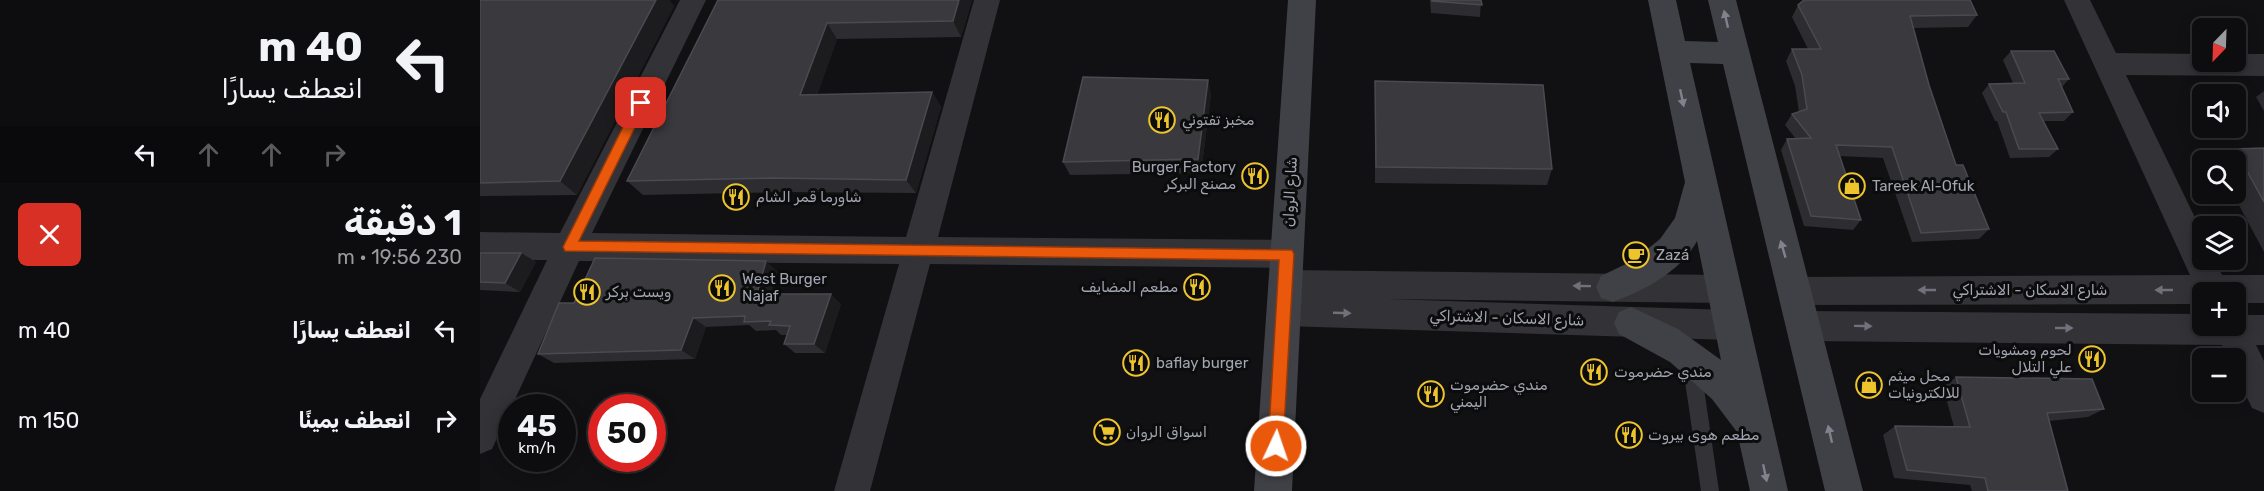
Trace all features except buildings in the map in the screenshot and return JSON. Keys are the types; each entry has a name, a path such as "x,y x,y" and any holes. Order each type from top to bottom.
{"main road":[{"name":"شارع الروان","path":"1273,491 1302,0"},
{"path":"1662,0 1699,180 1769,491"},
{"path":"1722,0 1768,193 1804,326 1844,491"},
{"path":"1673,52 1734,53"},
{"path":"1613,287 1638,276 1660,261 1677,244 1694,213 1699,180"},
{"path":"1632,323 1661,336 1690,354 1716,377 1738,402 1756,432"}],"street":[{"path":"480,436 569,247 693,0"},
{"path":"852,491 987,0"},
{"path":"2077,0 2209,282"},
{"path":"2108,64 2264,65"},
{"path":"480,246 918,250 1285,283"},
{"name":"شارع الاسكان - الاشتراكي","path":"1285,283 1724,289"},
{"name":"شارع الاسكان - الاشتراكي","path":"1285,283 1632,323 1731,326"},
{"name":"شارع الاسكان - الاشتراكي","path":"1795,291 2192,289"},
{"name":"شارع الاسكان - الاشتراكي","path":"2246,290 2264,290"},
{"path":"1804,326 2248,330 2264,397"}],"lane":[{"path":"1690,354 1710,491"}],"place":[{"name":"مخبز تفتوني","path":"1162,120"},
{"name":"Burger Factory مصنع البركر","path":"1255,176"},
{"name":"Tareek Al-Ofuk","path":"1852,186"},
{"name":"شاورما قمر الشام","path":"736,197"},
{"name":"Zazá","path":"1636,255"},
{"name":"مطعم المضايف","path":"1197,287"},
{"name":"West Burger Najaf","path":"722,288"},
{"name":"ويست بركر","path":"587,292"},
{"name":"لحوم ومشويات علي التلال","path":"2092,359"},
{"name":"baflay burger","path":"1136,363"},
{"name":"مندي حضرموت","path":"1594,372"},
{"name":"محل ميثم للالكترونيات","path":"1869,385"},
{"name":"مندي حضرموت اليمني","path":"1431,394"},
{"name":"اسواق الروان","path":"1107,432"},
{"name":"مطعم هوى بيروت","path":"1629,435"}],"route":[{"path":"641,103 569,247 1287,254 1276,446"}]}
